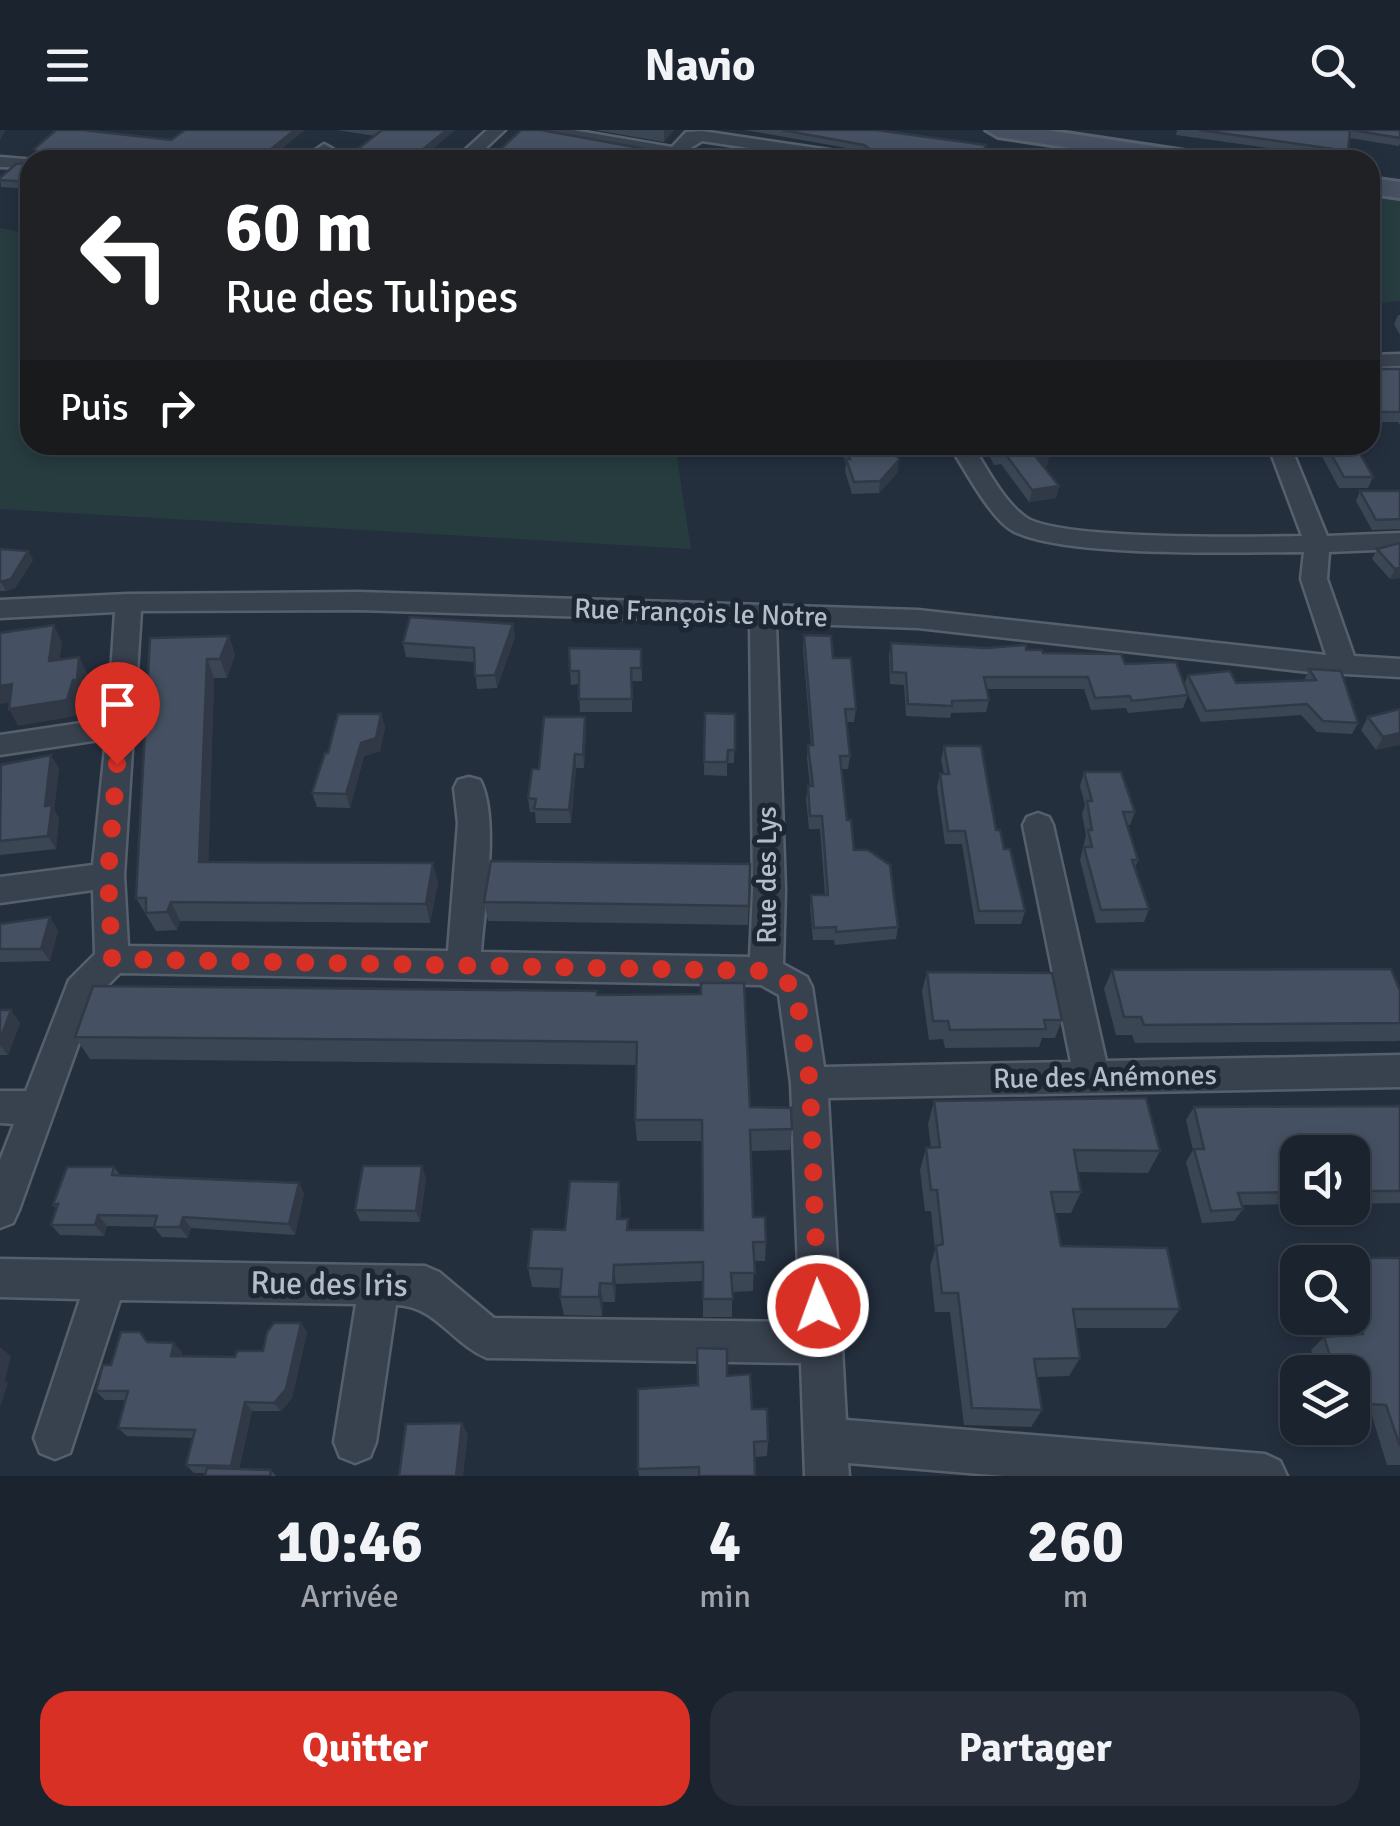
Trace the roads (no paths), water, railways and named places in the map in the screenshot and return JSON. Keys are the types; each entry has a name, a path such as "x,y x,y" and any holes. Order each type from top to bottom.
{"street":[{"path":"474,150 497,130"},
{"path":"543,130 664,150"},
{"path":"998,130 1132,150"},
{"path":"678,150 692,136 794,150"},
{"path":"755,150 760,145"},
{"path":"968,455 1020,525 1060,537 1400,542"},
{"path":"1283,455 1317,542 1314,578 1342,662"},
{"name":"Rue François le Notre","path":"0,609 128,603 359,601 918,619 1289,661 1400,668"},
{"path":"112,959 108,875 128,603"},
{"name":"Rue des Lys","path":"763,616 769,890 766,971 795,987 810,1083 826,1458"},
{"path":"0,745 120,727"},
{"path":"464,966 473,824 469,788"},
{"path":"1038,825 1092,1078"},
{"path":"0,890 108,875"},
{"path":"0,1210 81,990 112,959 766,971"},
{"name":"Rue des Anémones","path":"810,1083 1400,1070"},
{"path":"0,1107 39,1108"},
{"name":"Rue des Iris","path":"0,1278 425,1286 487,1338 820,1343"},
{"path":"54,1438 106,1280"},
{"path":"355,1442 379,1285"},
{"path":"826,1458 1265,1476"}]}
